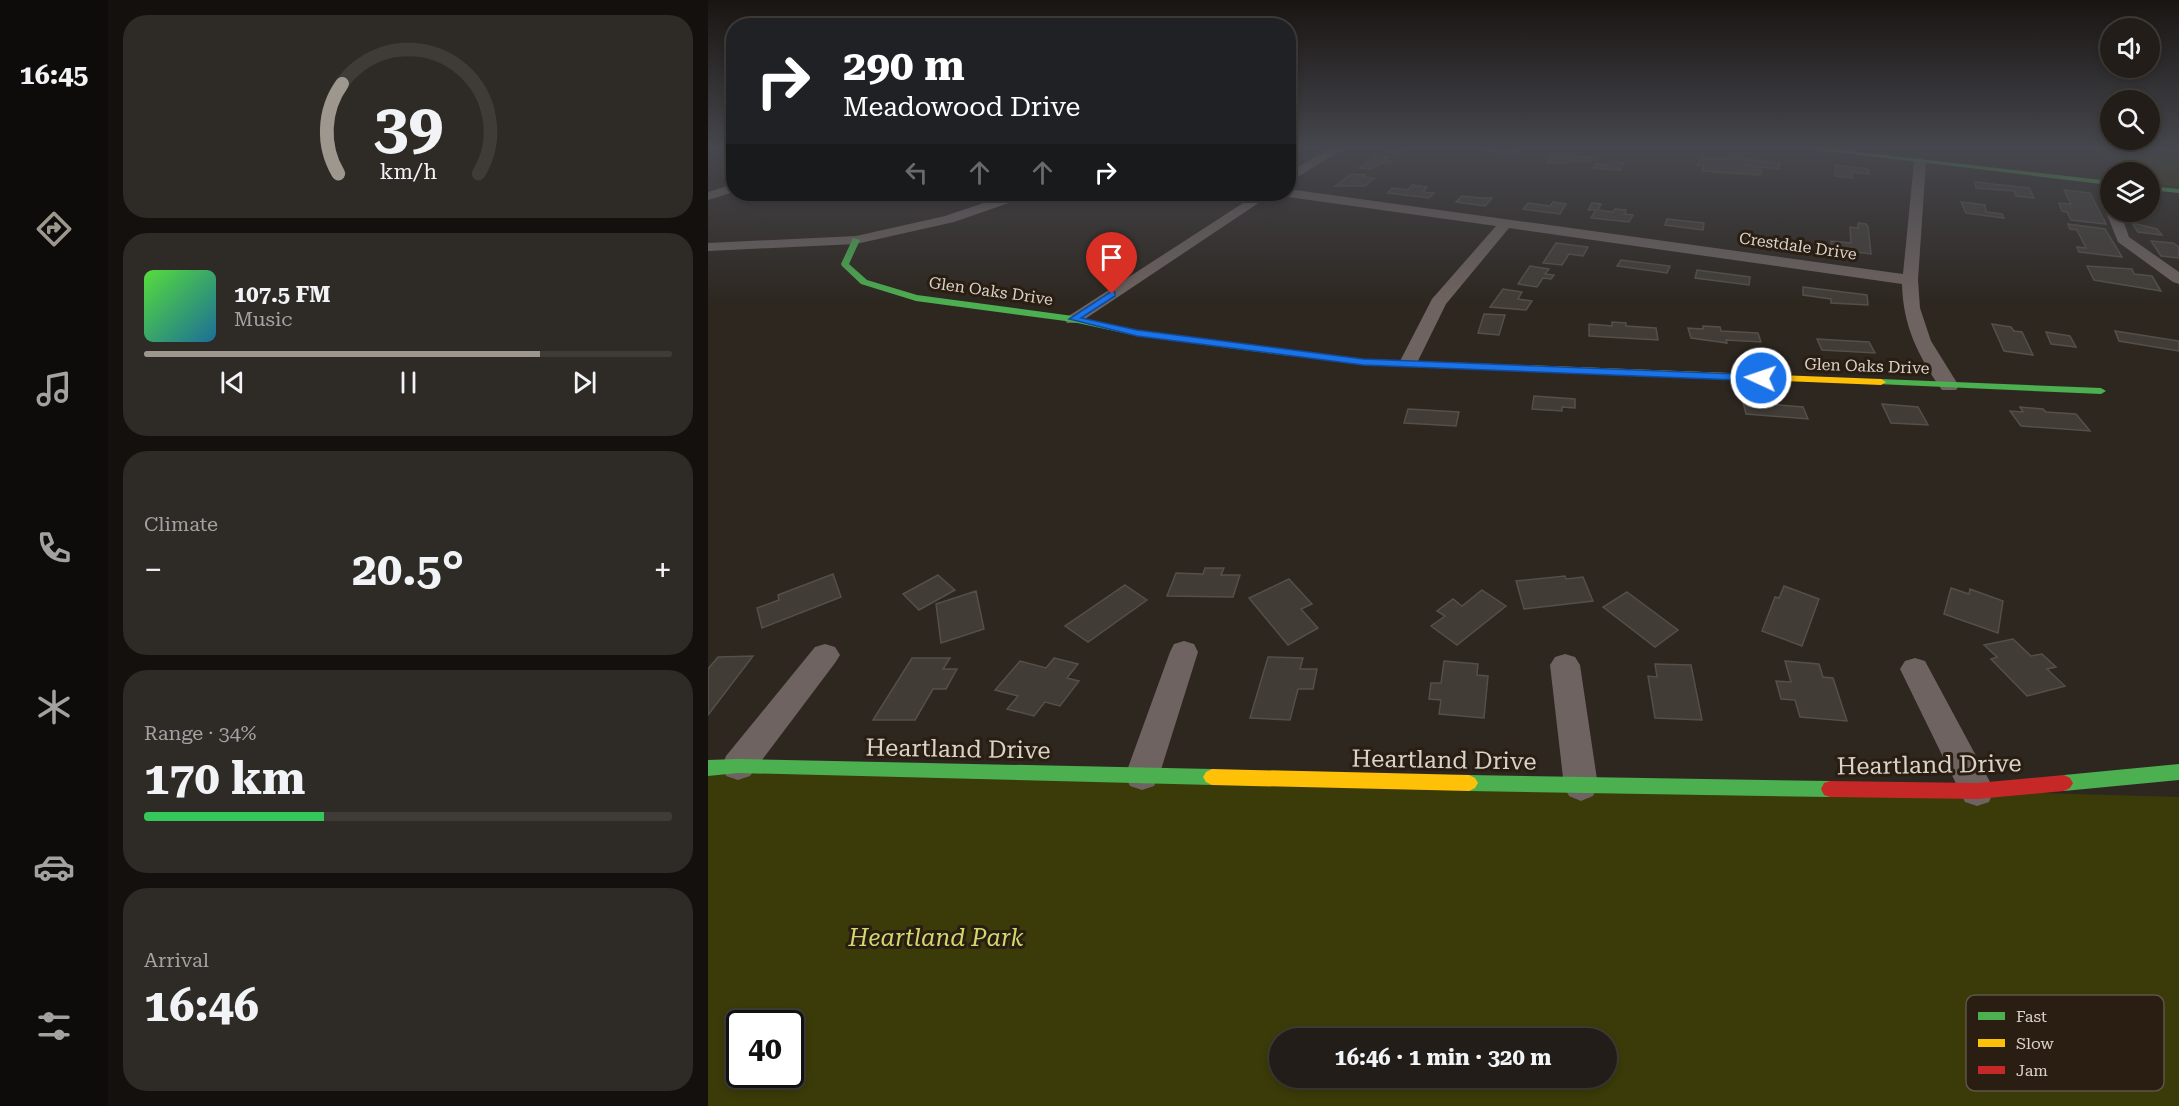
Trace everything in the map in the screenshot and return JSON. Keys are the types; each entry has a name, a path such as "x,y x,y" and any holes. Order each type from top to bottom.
{"street":[{"name":"Crestdale Drive","path":"1335,200 1910,280"},
{"path":"1917,200 1910,280 1911,308 1922,341 1949,386"},
{"path":"708,247 856,240 949,219 1001,201"},
{"path":"1074,319 1254,201"},
{"path":"2117,222 2123,239 2179,279"},
{"path":"1408,363 1438,303 1506,224"},
{"name":"Glen Oaks Drive","path":"856,240 845,264 864,282 916,297 1074,319 1137,333 1268,351 1363,362 2100,391"},
{"path":"2160,266 2179,268"},
{"path":"1142,776 1184,652"},
{"path":"723,767 825,655"},
{"path":"1565,665 1581,786"},
{"path":"1915,669 1977,791"},
{"name":"Heartland Drive","path":"723,767 1581,786 1977,791 2179,772"}],"green space":[{"name":"Heartland Park","path":"708,768 1977,791 2179,797 2179,1106 708,1106"}],"building":[{"path":"1458,200 1491,200 1485,206 1456,202"},
{"path":"2069,200 2093,200 2100,212 2100,222 2106,224 2071,220 2067,212 2062,211 2059,203 2071,204"},
{"path":"1553,202 1566,204 1560,214 1523,209 1528,203 1550,206"},
{"path":"1961,202 1985,205 1986,212 2002,214 2004,218 1966,213"},
{"path":"1592,203 1601,204 1598,210 1613,212 1615,209 1626,210 1625,214 1633,215 1629,222 1591,218 1596,210 1588,210"},
{"path":"1667,219 1704,223 1703,230 1665,225"},
{"path":"1858,223 1866,224 1868,227 1871,254 1831,249 1831,241 1851,243 1850,227 1858,228"},
{"path":"2132,223 2157,229 2162,235 2138,232"},
{"path":"2068,224 2105,229 2122,257 2079,252 2077,247 2086,248 2077,230 2070,229"},
{"path":"2151,241 2173,243 2179,247 2179,258 2161,256"},
{"path":"1556,243 1588,247 1583,256 1569,254 1562,265 1543,263"},
{"path":"1621,260 1670,266 1667,273 1617,266"},
{"path":"1530,266 1549,269 1545,274 1554,275 1551,279 1543,278 1537,287 1518,284"},
{"path":"2087,266 2132,269 2134,274 2152,276 2161,291 2094,280"},
{"path":"1697,270 1750,277 1749,285 1695,278"},
{"path":"1803,287 1867,295 1868,305 1831,303 1831,299 1803,295"},
{"path":"1503,289 1522,292 1518,299 1532,301 1526,310 1490,307"},
{"path":"1484,314 1505,315 1499,335 1478,333"},
{"path":"1612,322 1626,323 1626,326 1656,328 1658,340 1589,336 1589,324 1612,326"},
{"path":"1992,324 2011,327 2014,331 2022,332 2033,355 2004,351"},
{"path":"1703,326 1720,327 1721,331 1758,333 1761,342 1726,340 1727,343 1691,338 1688,328 1703,329"},
{"path":"2115,331 2179,341 2179,351 2119,341"},
{"path":"2046,332 2070,336 2076,347 2051,344"},
{"path":"1817,339 1869,342 1875,353 1822,350"},
{"path":"1534,396 1575,399 1575,408 1562,407 1562,411 1532,409"},
{"path":"1743,402 1803,407 1808,419 1746,414"},
{"path":"1882,404 1918,407 1928,425 1891,423"},
{"path":"2020,407 2076,414 2090,431 2021,426 2010,411 2023,412"},
{"path":"1408,409 1459,412 1456,426 1404,423"},
{"path":"1205,568 1224,568 1221,575 1240,575 1233,597 1167,596 1176,573 1203,574"},
{"path":"833,574 841,597 762,628 757,608 779,600 778,595"},
{"path":"938,575 955,590 919,610 903,594"},
{"path":"1565,576 1566,579 1583,577 1593,601 1524,609 1516,581"},
{"path":"1289,579 1312,604 1301,609 1318,628 1288,645 1249,598"},
{"path":"1125,585 1147,600 1088,642 1065,626"},
{"path":"1784,586 1819,599 1802,646 1762,631 1775,597 1779,598"},
{"path":"1951,588 1969,594 1970,589 2003,601 1998,633 1944,614"},
{"path":"1482,590 1506,606 1457,645 1431,626 1445,616 1437,611 1453,599 1462,606"},
{"path":"976,591 984,629 941,643 936,604"},
{"path":"1627,592 1678,630 1655,647 1603,607"},
{"path":"2013,639 2031,656 2042,654 2056,667 2047,669 2065,686 2027,696 1991,659 1997,657 1984,645"},
{"path":"753,656 708,715 708,669 718,657"},
{"path":"1268,657 1303,658 1300,669 1317,669 1313,689 1298,689 1290,720 1250,718"},
{"path":"912,658 950,658 943,669 957,669 946,689 933,689 915,720 873,720"},
{"path":"1054,658 1078,664 1067,678 1079,681 1060,706 1045,702 1034,716 1007,709 1018,696 995,690 1020,661 1046,668"},
{"path":"1444,661 1478,664 1477,675 1488,676 1484,718 1439,714 1441,700 1429,699 1431,683 1441,683"},
{"path":"1785,661 1819,664 1823,677 1833,678 1847,721 1800,717 1795,700 1781,699 1776,681 1791,682"},
{"path":"1655,664 1691,665 1702,720 1655,718 1648,676 1657,677"}],"traffic: fast":[{"path":"856,240 845,264 864,282 916,298 1073,319 1137,333 1290,353"},
{"path":"1881,382 2101,391"},
{"path":"708,768 738,766 1212,777"},
{"path":"2064,783 2179,772"},
{"path":"1469,783 1830,789"}],"traffic: slow":[{"path":"1524,368 1881,382"},
{"path":"1212,777 1469,783"}],"traffic: jam":[{"path":"1290,353 1363,362 1524,368"},
{"path":"1830,789 1977,791 2064,783"}],"route":[{"path":"1112,294 1074,319 1137,333 1363,362 1761,378"}]}
